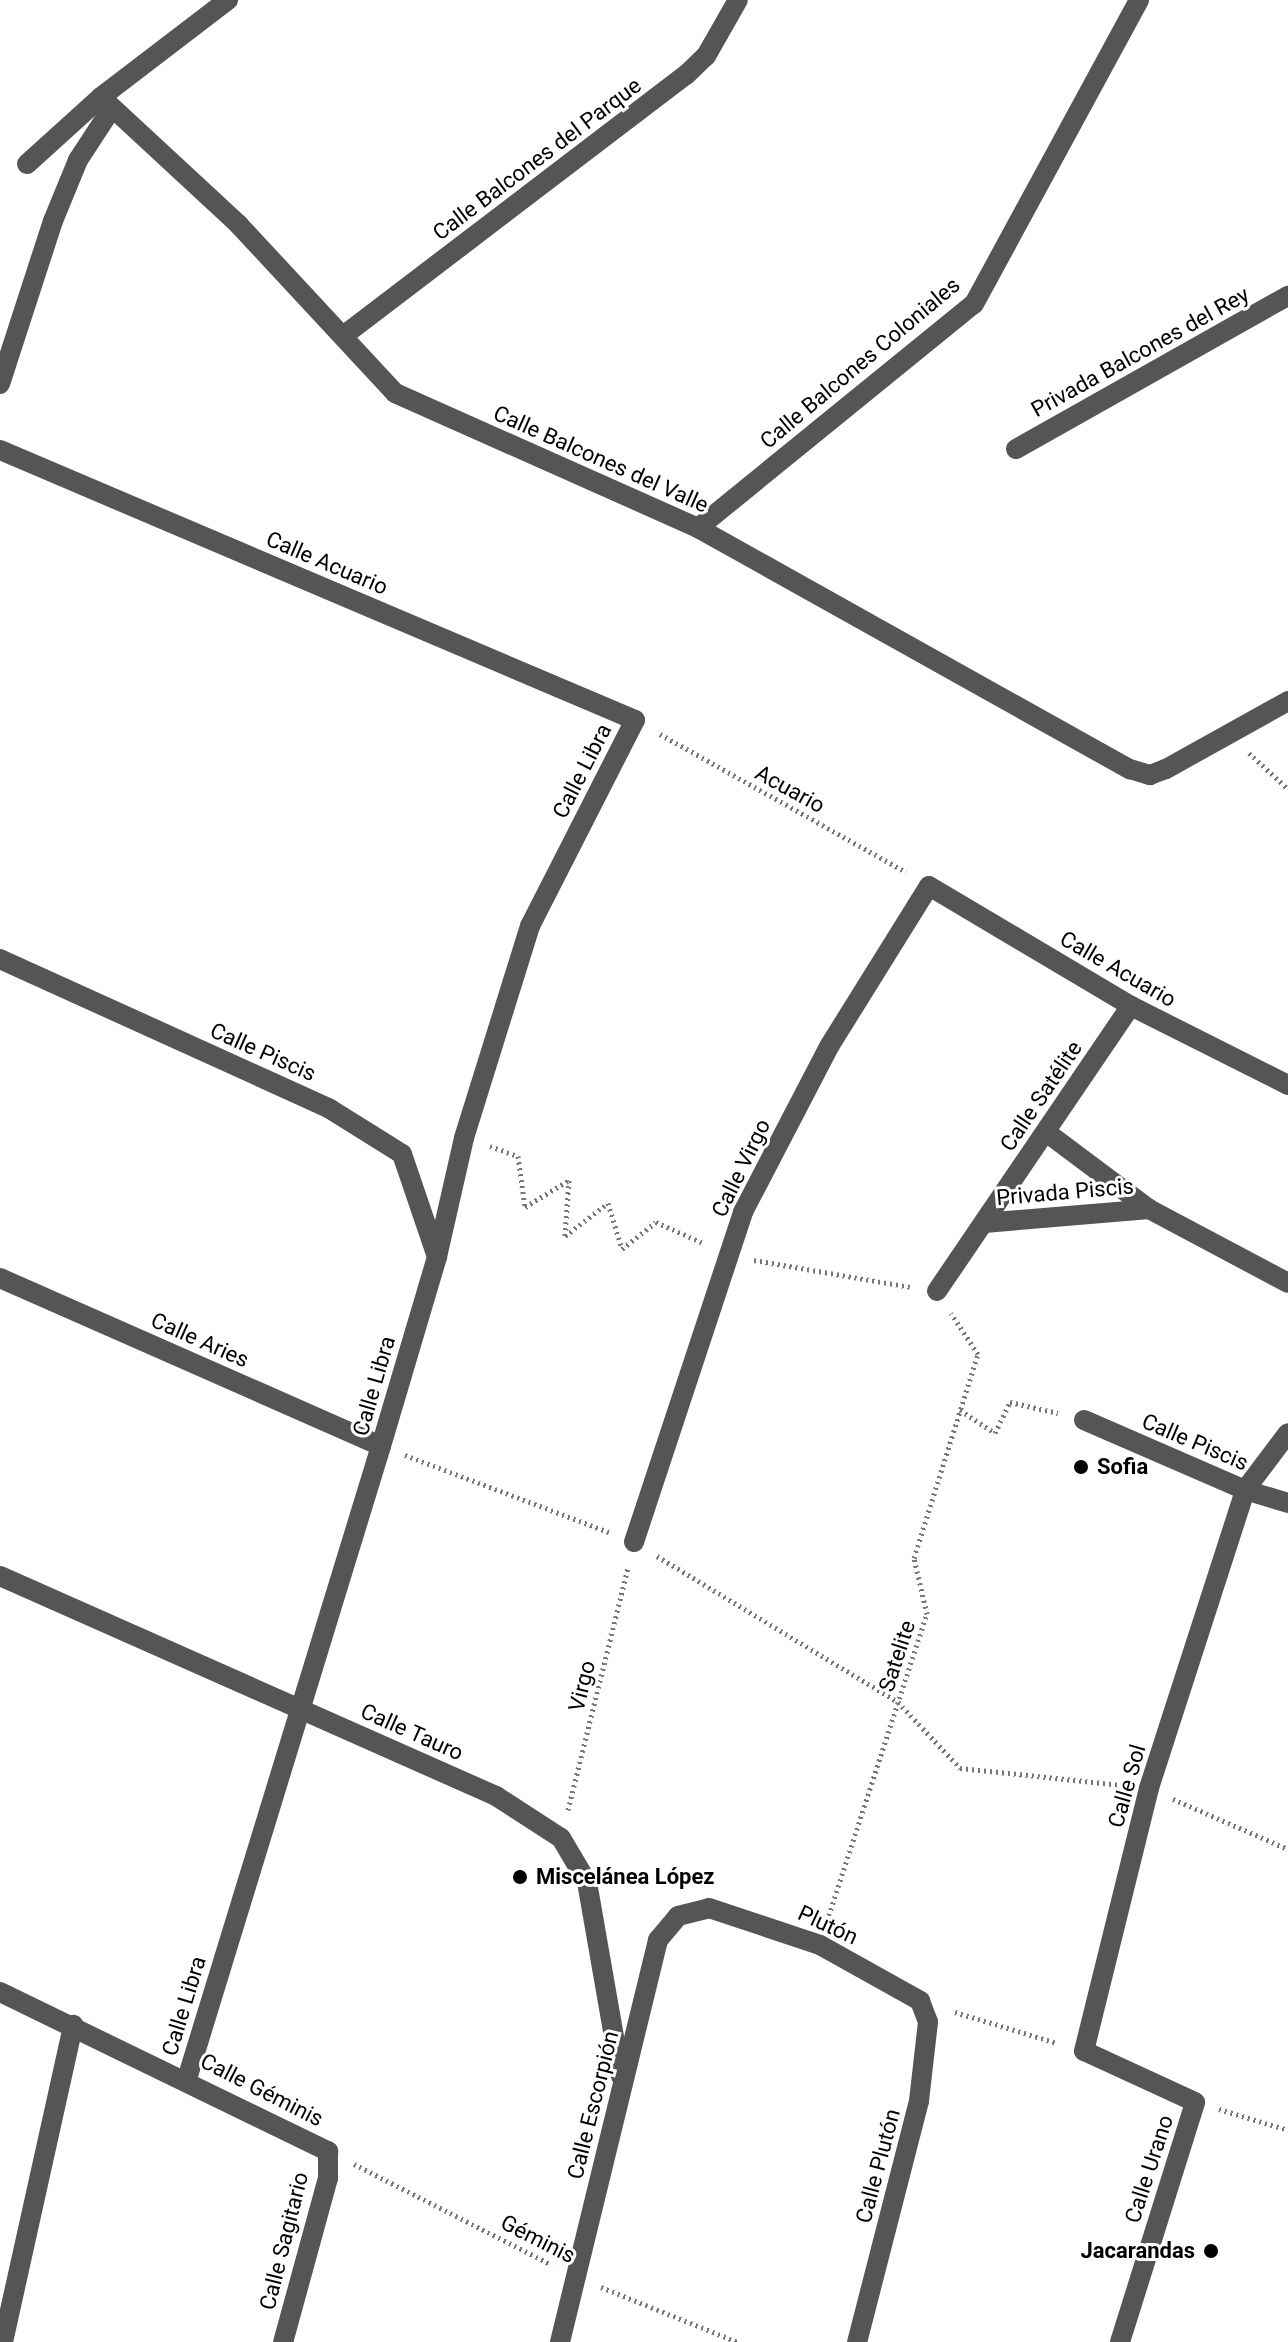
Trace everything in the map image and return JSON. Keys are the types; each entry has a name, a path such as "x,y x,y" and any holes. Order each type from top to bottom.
{"street":[{"path":"27,164 228,0"},
{"name":"Calle Balcones del Parque","path":"343,336 686,75 706,56 738,0"},
{"name":"Calle Balcones Coloniales","path":"698,528 974,304 1139,0"},
{"path":"0,384 53,221 106,102"},
{"name":"Calle Balcones del Valle","path":"106,102 239,225 395,393 698,528 1116,761 1150,775 1228,733"},
{"name":"Privada Balcones del Rey","path":"1016,449 1288,296"},
{"name":"Calle Acuario","path":"0,450 635,720"},
{"path":"1228,733 1288,701"},
{"name":"Calle Libra","path":"187,2079 381,1446 437,1257 464,1138 530,926 635,720"},
{"name":"Calle Acuario","path":"929,886 1131,1006 1288,1085"},
{"name":"Calle Virgo","path":"634,1542 743,1212 830,1045 929,886"},
{"name":"Calle Piscis","path":"0,959 330,1109 402,1154 437,1257"},
{"name":"Calle Satélite","path":"937,1291 1131,1006"},
{"name":"Privada Piscis","path":"1046,1132 1149,1209 1288,1283"},
{"name":"Privada Piscis","path":"984,1223 1149,1209"},
{"name":"Calle Aries","path":"0,1278 381,1446"},
{"name":"Calle Piscis","path":"1084,1420 1245,1490 1288,1503"},
{"name":"Calle Sol","path":"1084,2051 1149,1788 1245,1490 1288,1433"},
{"name":"Calle Tauro","path":"0,1576 496,1796 561,1838 587,1882 622,2087"},
{"name":"Plutón","path":"709,1908 820,1945 920,2001"},
{"name":"Calle Escorpión","path":"560,2342 658,1940 678,1916 709,1908"},
{"name":"Calle Géminis","path":"0,1992 73,2025 135,2060 187,2079 328,2151"},
{"name":"Calle Plutón","path":"857,2342 919,2101 928,2046 928,2022 920,2001"},
{"path":"3,2342 73,2025"},
{"path":"1084,2051 1195,2102"},
{"name":"Calle Urano","path":"1120,2342 1195,2102"},
{"name":"Calle Sagitario","path":"283,2342 328,2178 328,2151"}],"path":[{"name":"Acuario","path":"635,720 929,886"},
{"path":"1228,733 1288,789"},
{"path":"464,1138 518,1156 525,1207 569,1180 565,1236 608,1203 622,1249 656,1222 729,1255 937,1291"},
{"name":"Satelite","path":"820,1945 927,1614 914,1558 978,1354 937,1291"},
{"path":"960,1410 995,1433 1010,1402 1084,1420"},
{"path":"381,1446 634,1542 898,1702 960,1768 1149,1788 1288,1849"},
{"name":"Virgo","path":"561,1838 634,1542"},
{"path":"920,2001 1084,2051"},
{"path":"1195,2102 1288,2130"},
{"name":"Géminis","path":"328,2151 577,2277 738,2342"}],"place":[{"name":"Sofia","path":"1081,1467"},
{"name":"Miscelánea López","path":"520,1877"},
{"name":"Jacarandas","path":"1211,2251"}]}
